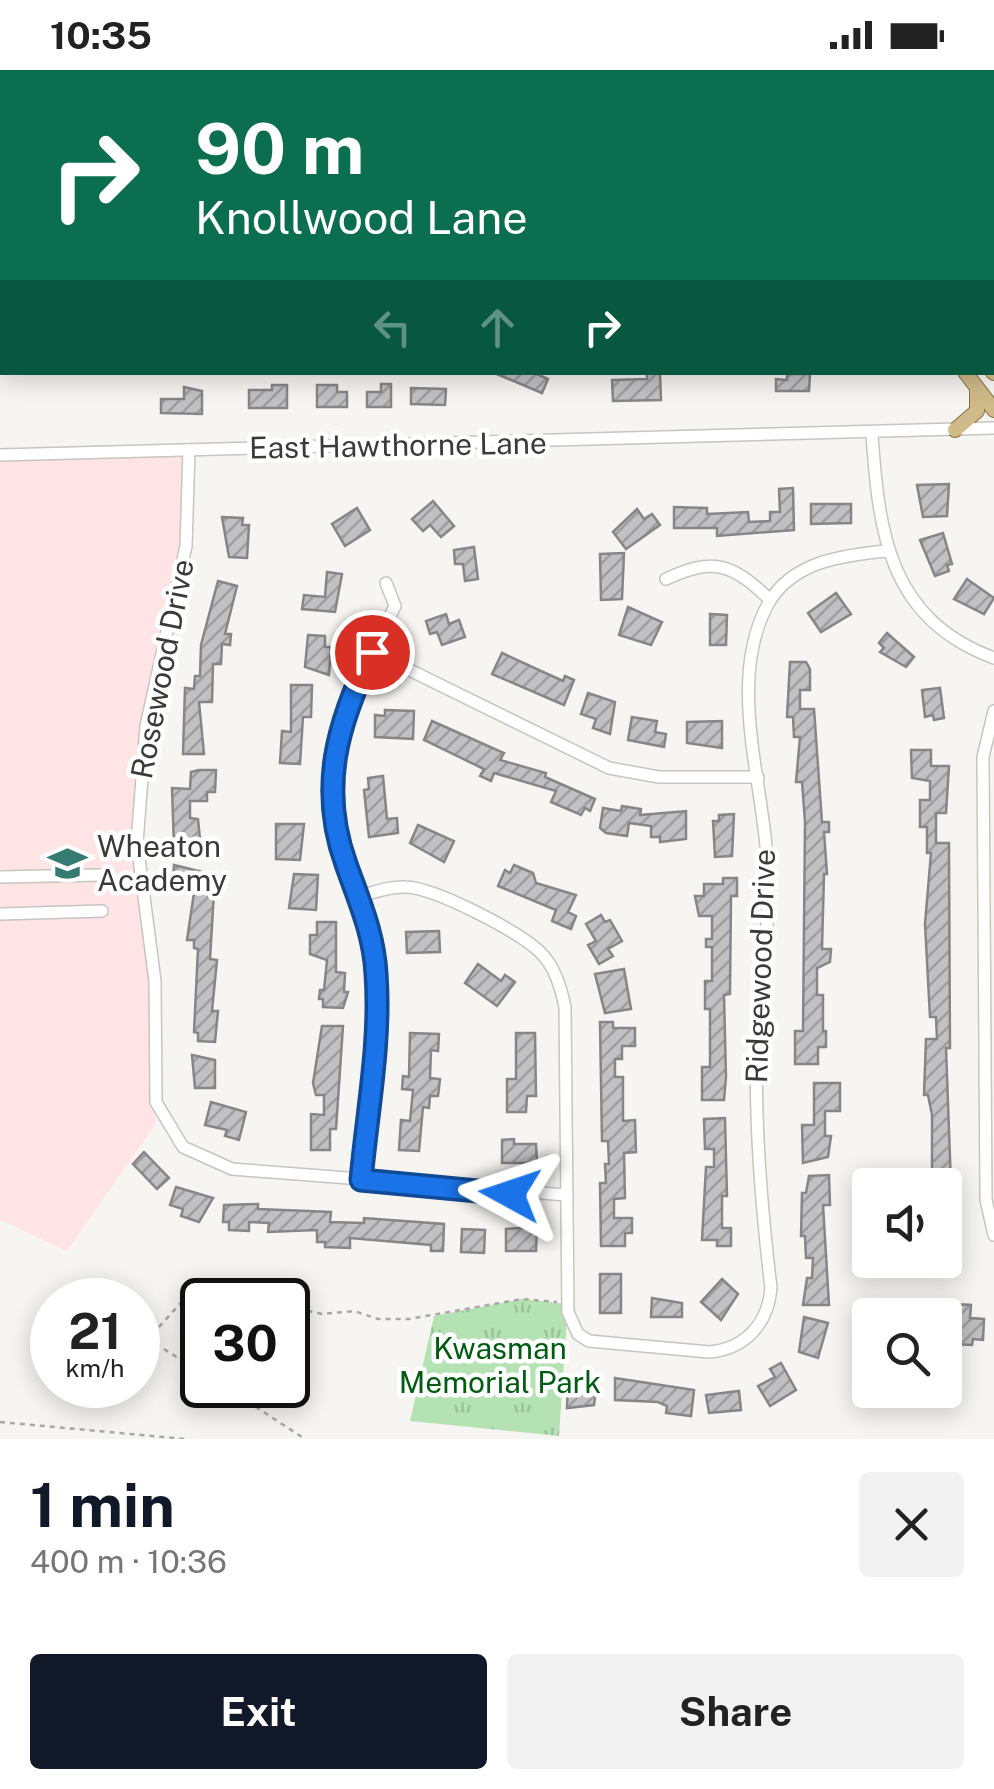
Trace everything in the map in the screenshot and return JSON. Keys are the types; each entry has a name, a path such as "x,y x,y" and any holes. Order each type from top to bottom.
{"main road":[{"path":"967,375 994,410"},
{"path":"955,430 977,411 977,388"}],"street":[{"name":"East Hawthorne Lane","path":"0,455 872,435 994,428"},
{"path":"872,435 887,551 901,582 931,620 967,647 994,658"},
{"name":"Rosewood Drive","path":"189,450 186,546 150,696 138,814 140,872 155,981 156,1102 182,1147 217,1166 567,1195"},
{"path":"666,579 701,563 723,568 754,584 770,600 818,563 887,551"},
{"path":"361,1180 377,992 373,948 360,896 338,840 332,764 344,713 395,606 386,583"},
{"name":"Ridgewood Drive","path":"568,1304 578,1334 598,1344 709,1352 746,1338 766,1314 771,1288 756,1120 768,891 752,655 770,600"},
{"path":"372,652 610,768 658,777 758,778"},
{"path":"994,712 984,748 990,1103 986,1200 994,1235"},
{"path":"0,877 100,876"},
{"path":"360,896 402,886 422,890 541,953 562,990 566,1008 568,1304"},
{"path":"0,914 102,911"}],"path":[{"path":"310,1311 354,1311 378,1319 409,1319 522,1299 568,1304"},
{"path":"180,1304 148,1339 180,1359"},
{"path":"257,1408 305,1439"},
{"path":"0,1422 185,1439"}],"shaded area":[{"name":"Wheaton Academy","path":"184,455 187,505 179,564 139,750 132,826 138,901 149,954 149,1067 157,1122 67,1251 0,1220 0,461"}],"green space":[{"name":"Kwasman Memorial Park","path":"522,1299 568,1304 559,1436 410,1421 434,1316"}],"building":[{"path":"499,375 539,375 548,379 542,393"},
{"path":"647,375 660,375 661,400 613,401 612,380 647,379"},
{"path":"787,375 810,375 809,391 776,391 776,379 787,380"},
{"path":"381,384 391,384 391,407 367,407 367,392 381,392"},
{"path":"272,385 287,385 287,408 249,408 249,390 272,390"},
{"path":"317,385 337,385 337,392 347,392 347,407 317,407"},
{"path":"184,387 202,391 202,414 161,413 161,399 184,399"},
{"path":"411,388 446,389 445,405 411,404"},
{"path":"949,484 947,516 923,517 917,485"},
{"path":"793,488 794,530 717,536 717,528 674,528 674,507 707,508 707,514 748,512 749,522 770,521 770,512 780,512 779,489"},
{"path":"433,501 454,526 441,537 430,525 423,531 412,519"},
{"path":"811,504 851,504 851,523 811,524"},
{"path":"357,508 370,530 345,546 332,524"},
{"path":"637,509 644,519 652,514 660,525 626,549 613,532"},
{"path":"222,517 243,518 242,525 249,525 247,558 229,557"},
{"path":"943,533 952,564 947,565 949,571 935,576 920,540"},
{"path":"474,547 478,579 465,581 463,564 455,564 454,550"},
{"path":"624,553 622,599 601,600 600,554"},
{"path":"327,572 342,574 335,612 302,609 304,595 325,597"},
{"path":"967,579 994,598 984,614 954,599"},
{"path":"218,581 237,586 225,634 231,634 230,645 222,644 221,664 213,664 212,702 199,702 204,754 183,754 185,688 194,689 195,676 200,676 201,645"},
{"path":"836,593 851,614 821,632 808,613"},
{"path":"628,607 662,622 651,645 619,635"},
{"path":"446,614 449,624 459,620 465,637 442,645 437,632 430,634 426,621"},
{"path":"710,614 727,615 726,645 710,645"},
{"path":"887,633 914,657 906,667 880,652 884,648 879,643"},
{"path":"308,635 325,636 325,647 331,647 329,675 305,667"},
{"path":"502,653 563,681 565,676 574,680 564,705 492,674"},
{"path":"790,662 806,662 810,669 810,690 800,690 800,709 814,709 822,822 829,822 829,832 824,832 827,874 822,949 831,949 830,962 817,968 817,995 823,995 826,1031 826,1047 818,1047 818,1064 795,1064 795,1031 803,1031 805,822 802,782 796,782 800,737 794,737 793,717 787,717"},
{"path":"291,685 312,685 311,717 303,717 300,764 280,763 282,731 291,732"},
{"path":"940,688 944,718 925,717 922,690"},
{"path":"588,693 615,702 610,734 593,728 596,719 581,714"},
{"path":"385,710 414,711 413,739 375,737 375,715 385,716"},
{"path":"632,717 657,721 655,732 666,734 664,747 628,740"},
{"path":"432,721 504,753 500,760 546,773 545,777 595,799 590,811 585,808 581,815 551,802 556,791 494,773 491,781 480,776 484,769 424,740"},
{"path":"722,721 722,748 687,743 687,722"},
{"path":"911,750 931,750 931,766 949,766 946,813 936,813 936,843 949,843 950,1048 946,1048 950,1168 932,1168 932,1115 928,1095 924,1095 926,1039 937,1039 936,1017 930,1017 925,924 931,853 927,853 927,827 920,827 920,800 930,800 930,781 912,778"},
{"path":"216,770 215,792 207,792 207,801 190,801 190,818 198,819 201,849 174,847 172,788 190,789 191,772"},
{"path":"383,776 387,819 397,818 398,833 369,837 364,790 369,789 368,778"},
{"path":"622,806 641,809 640,815 686,811 686,839 660,842 660,837 651,837 651,826 629,823 627,836 606,833 600,828 603,808 621,811"},
{"path":"734,814 732,856 715,857 713,821 719,821 719,815"},
{"path":"276,824 304,824 300,860 276,859"},
{"path":"418,825 454,841 444,862 410,843"},
{"path":"174,865 215,875 210,959 217,960 212,1011 218,1011 215,1042 198,1041 198,1033 194,1032 198,949 194,948 194,940 187,940 195,886 189,886 190,881 173,879"},
{"path":"514,865 533,873 536,883 576,895 568,912 576,916 571,929 552,921 556,910 498,886 505,870 510,873"},
{"path":"294,874 318,875 316,910 289,908"},
{"path":"723,878 737,878 737,896 731,896 730,994 724,995 724,1100 702,1100 702,1067 710,1067 710,1009 705,1009 705,981 712,981 712,947 706,947 706,939 712,939 712,916 699,916 695,896 704,896 704,884 723,884"},
{"path":"601,915 605,922 610,920 622,941 608,949 613,956 599,964 588,945 596,941 586,924"},
{"path":"317,922 336,922 336,972 345,973 344,992 348,992 343,1008 323,1007 323,999 319,999 320,990 324,990 327,960 310,954 310,935 317,935"},
{"path":"439,931 440,952 407,953 406,932"},
{"path":"478,964 501,981 505,975 515,982 497,1006 465,983"},
{"path":"624,969 631,1009 605,1013 595,974"},
{"path":"600,1022 613,1022 613,1028 635,1028 635,1046 622,1046 622,1059 615,1059 615,1077 623,1077 623,1121 635,1120 636,1152 624,1153 625,1198 614,1199 614,1218 632,1218 632,1233 625,1233 625,1246 601,1246 600,1183 606,1183 605,1164 609,1164 608,1141 602,1141"},
{"path":"322,1026 343,1026 336,1129 330,1129 330,1150 311,1150 311,1114 324,1115 324,1095 316,1095 313,1083"},
{"path":"410,1033 439,1034 438,1051 431,1050 430,1078 440,1079 438,1096 430,1096 429,1108 423,1107 419,1151 399,1150 401,1120 410,1121 413,1090 402,1089 403,1076 409,1077"},
{"path":"516,1033 535,1033 536,1096 527,1096 526,1112 507,1112 507,1079 516,1079"},
{"path":"192,1055 215,1060 215,1088 195,1088"},
{"path":"814,1083 840,1083 840,1111 825,1111 825,1136 831,1136 828,1157 803,1163 802,1125 814,1125"},
{"path":"211,1102 246,1112 239,1140 225,1136 227,1130 205,1125"},
{"path":"725,1118 727,1196 722,1196 722,1228 731,1228 731,1246 717,1246 717,1240 702,1240 706,1167 714,1167 714,1149 705,1149 704,1119"},
{"path":"514,1139 514,1144 536,1144 537,1163 502,1163 502,1140"},
{"path":"144,1152 169,1178 157,1189 133,1164"},
{"path":"829,1175 830,1205 823,1205 829,1305 803,1305 807,1278 812,1278 813,1258 806,1258 805,1236 801,1236 802,1193 806,1193 809,1176"},
{"path":"176,1187 213,1198 199,1222 181,1216 183,1209 170,1205"},
{"path":"258,1204 258,1209 331,1212 330,1222 364,1223 364,1218 444,1224 443,1251 431,1251 431,1245 350,1238 350,1248 325,1247 325,1242 317,1242 317,1230 268,1232 269,1223 249,1222 249,1231 229,1230 229,1222 223,1222 224,1205"},
{"path":"537,1227 536,1251 506,1251 506,1229"},
{"path":"462,1229 485,1230 484,1253 461,1252"},
{"path":"600,1274 621,1274 621,1313 600,1313"},
{"path":"722,1279 738,1294 721,1320 701,1302"},
{"path":"652,1298 682,1303 682,1317 651,1317"},
{"path":"962,1304 971,1305 970,1318 984,1319 983,1340 973,1339 972,1345 962,1344"},
{"path":"804,1317 828,1323 818,1358 799,1352"},
{"path":"781,1363 796,1390 770,1406 758,1386 775,1377 770,1369"},
{"path":"615,1378 694,1390 691,1416 666,1413 667,1406 658,1402 615,1400"},
{"path":"568,1379 597,1382 594,1405 567,1408"},
{"path":"739,1391 741,1410 709,1413 706,1395"}],"place":[{"name":"Wheaton Academy","path":"67,864"}],"route":[{"path":"372,652 340,725 331,789 338,840 360,896 376,972 361,1180 510,1194"}]}
